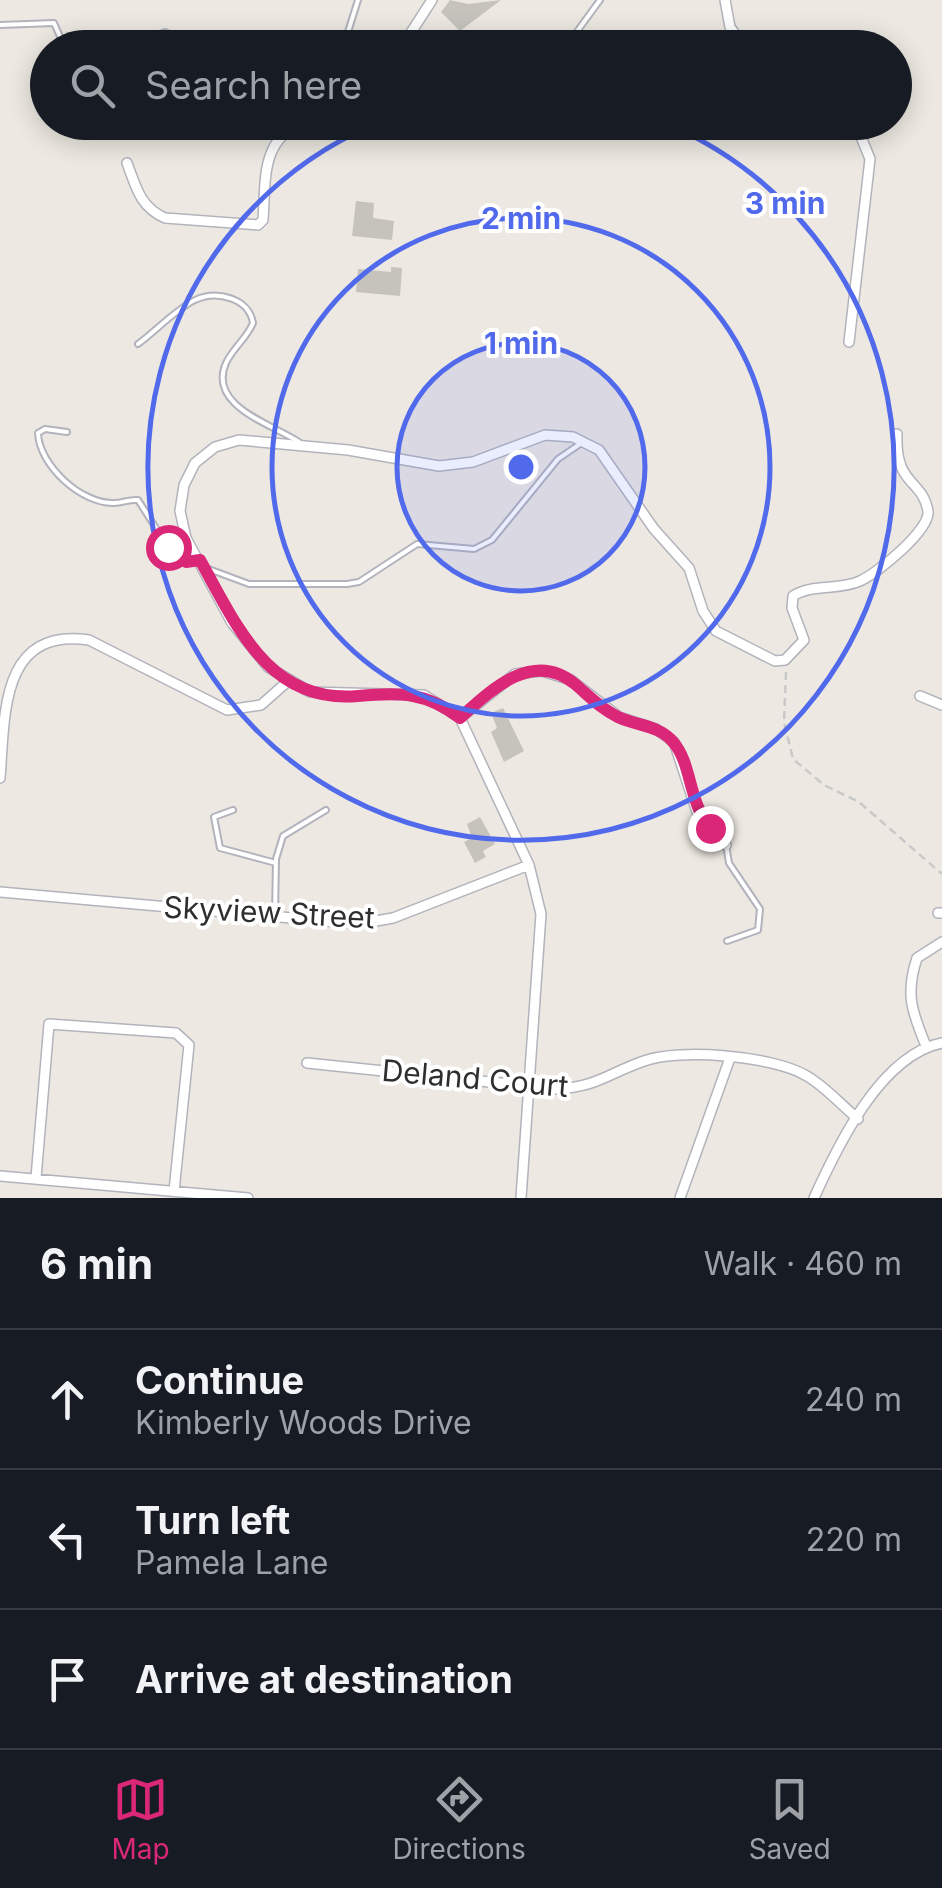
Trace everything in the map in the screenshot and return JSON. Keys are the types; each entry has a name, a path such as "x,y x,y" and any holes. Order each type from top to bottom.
{"street":[{"path":"413,30 432,0"},
{"path":"725,0 732,30"},
{"path":"127,163 144,206 154,214 258,226 263,220 268,155 280,140"},
{"path":"849,342 870,159 862,140"},
{"path":"521,1198 542,936 529,865 460,718 424,695 332,695 287,682 232,623 186,538 180,512 184,486 195,463 215,447 239,440 302,444 438,466 473,462 545,436 582,440 598,450 654,529 689,568 703,611 716,631 760,656 785,660 804,640 792,608 792,596 804,588 860,582 926,528 929,514 924,499 900,472 897,434"},
{"path":"0,778 2,735 16,667 47,641 66,636 89,640 226,710 261,705 287,682"},
{"path":"460,718 515,674 542,670 571,680 618,717 656,729 674,742 697,812 726,846"},
{"path":"920,696 942,705"},
{"name":"Skyview Street","path":"0,892 375,922 529,865"},
{"path":"926,1046 908,1002 909,984 916,958 942,942"},
{"path":"36,1178 50,1024 176,1033 189,1045 174,1191"},
{"path":"814,1198 891,1069 926,1046 942,1043"},
{"name":"Deland Court","path":"306,1063 588,1087 648,1059 682,1055 730,1058 807,1076 858,1120"},
{"path":"680,1198 730,1058"},
{"path":"0,1176 248,1198"}],"lane":[{"path":"349,30 358,0"},
{"path":"578,30 600,0"},
{"path":"0,26 54,23 57,30"},
{"path":"138,344 194,301 222,296 238,301 249,310 253,323 225,365 225,390 242,410 302,444"},
{"path":"67,432 45,428 38,433 38,443 48,463 71,486 113,503 138,500 168,547 186,562 202,564 248,584 360,582 416,544 474,549 492,540 558,458 576,451 582,440"},
{"path":"233,810 214,817 220,848 276,863"},
{"path":"275,916 276,863 290,828 326,810"},
{"path":"726,846 729,863 760,908 758,930 727,942"}],"path":[{"path":"785,660 784,722 793,759 824,785 859,802 942,874"}],"building":[{"path":"450,0 468,4 501,0 461,30 441,12"},
{"path":"356,201 374,203 373,218 394,221 392,240 352,236"},
{"path":"391,267 402,268 400,296 356,292 358,269 391,272"},
{"path":"503,708 524,751 504,762 491,732 497,728 491,713"},
{"path":"480,817 495,844 483,851 486,857 475,863 464,842 472,838 467,824"}],"route":[{"path":"168,547 186,562 200,560 232,623 268,667 287,682 310,692 424,695 460,718 515,674 542,670 571,680 594,702 618,717 656,729 674,742 697,812 710,828"}]}
